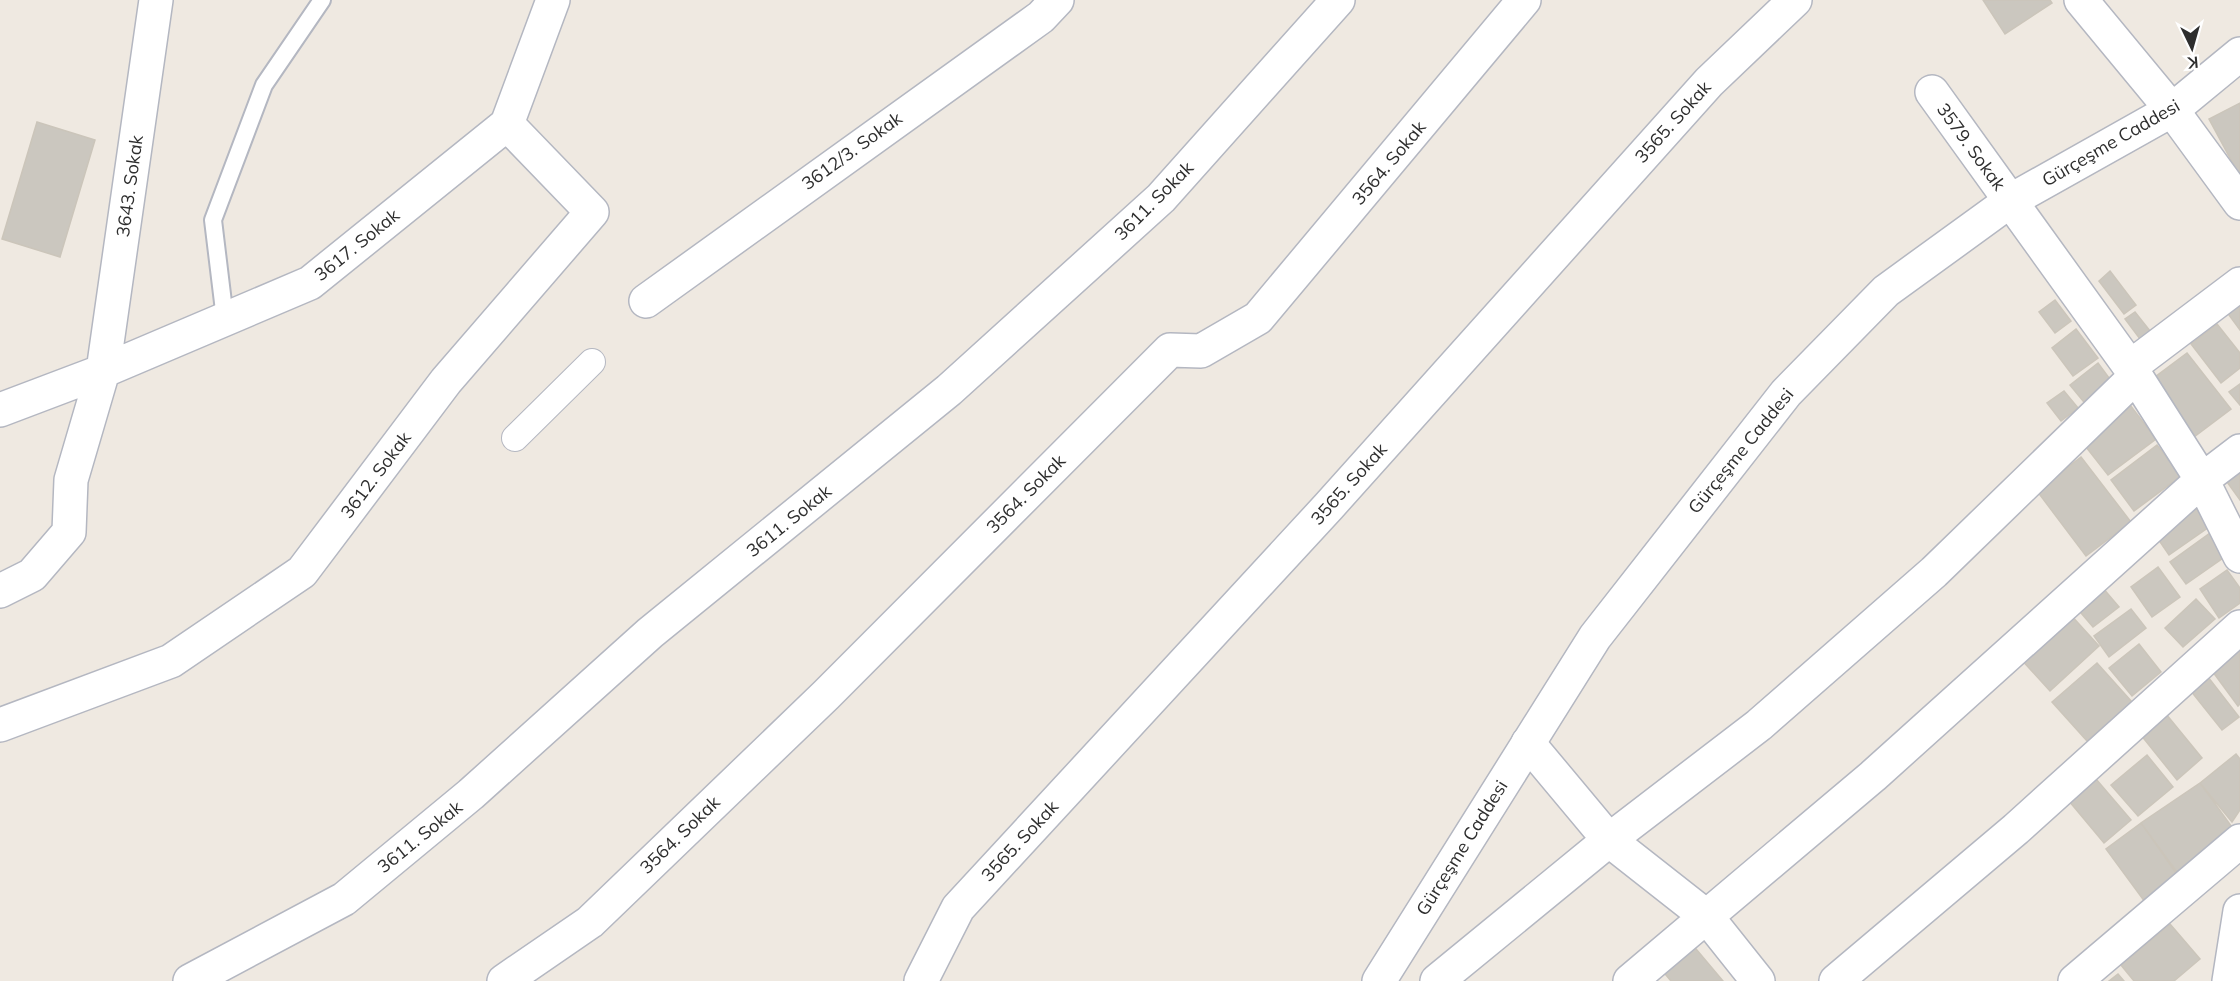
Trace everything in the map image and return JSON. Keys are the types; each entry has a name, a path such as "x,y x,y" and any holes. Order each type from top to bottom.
{"street":[{"name":"3643. Sokak","path":"0,591 32,575 69,532 71,480 103,371 156,0"},
{"path":"507,124 553,0"},
{"name":"3612/3. Sokak","path":"646,301 1041,17 1057,0"},
{"name":"3611. Sokak","path":"190,981 344,899 471,795 650,633 949,390 1161,198 1338,0"},
{"name":"3564. Sokak","path":"504,981 590,922 826,695 1170,350 1201,351 1258,318 1524,0"},
{"name":"3565. Sokak","path":"921,981 958,908 1329,506 1709,82 1795,0"},
{"path":"2081,0 2172,110 2240,203"},
{"name":"Gürçeşme Caddesi","path":"1379,981 1595,637 1786,393 1886,291 2010,201 2172,110 2240,54"},
{"name":"3579. Sokak","path":"1932,92 2133,371 2202,480 2240,556"},
{"name":"3617. Sokak","path":"0,410 103,371 310,283 507,124"},
{"name":"3612. Sokak","path":"0,725 171,661 302,572 446,381 592,212 507,124"},
{"path":"1437,981 1609,840 1759,725 1934,572 2133,371 2240,284"},
{"path":"515,438 592,362"},
{"path":"1630,981 2037,631 2202,480 2240,450"},
{"path":"1836,981 2016,829 2240,627"},
{"path":"1528,743 1609,840 1707,917 1758,981"},
{"path":"2075,981 2240,842"},
{"path":"2229,981 2240,911"}],"lane":[{"path":"225,319 213,220 264,85 322,0"}],"building":[{"path":"1983,0 2050,0 2052,3 2005,34"},
{"path":"2240,103 2240,172 2238,173 2209,119"},
{"path":"37,122 95,140 60,257 2,239"},
{"path":"2110,271 2136,305 2124,314 2099,281"},
{"path":"2055,300 2071,321 2055,333 2039,312"},
{"path":"2240,300 2240,330 2226,311"},
{"path":"2135,312 2150,331 2140,339 2125,319"},
{"path":"2217,324 2240,353 2240,368 2221,383 2191,344"},
{"path":"2076,329 2098,358 2073,376 2052,348"},
{"path":"2187,353 2231,409 2194,437 2151,380"},
{"path":"2098,363 2115,386 2088,407 2070,385"},
{"path":"2240,384 2240,405 2229,392"},
{"path":"2064,391 2078,408 2061,421 2047,403"},
{"path":"2130,405 2156,439 2108,475 2082,442"},
{"path":"2157,445 2181,476 2134,511 2111,480"},
{"path":"2081,457 2131,522 2086,556 2037,491"},
{"path":"2240,463 2240,500 2222,475"},
{"path":"2196,508 2209,527 2169,555 2156,536"},
{"path":"2210,533 2226,556 2186,584 2170,562"},
{"path":"2158,567 2180,597 2152,617 2131,587"},
{"path":"2227,570 2240,588 2240,603 2219,618 2200,589"},
{"path":"2102,587 2119,607 2093,627 2076,607"},
{"path":"2196,599 2215,619 2183,647 2165,628"},
{"path":"2131,609 2146,628 2109,657 2094,636"},
{"path":"2069,613 2099,646 2050,691 2019,657"},
{"path":"2139,644 2161,672 2132,696 2109,668"},
{"path":"2240,649 2240,704 2238,706 2213,672"},
{"path":"2097,663 2132,702 2087,741 2052,702"},
{"path":"2208,677 2239,717 2222,730 2190,690"},
{"path":"2166,714 2202,758 2177,780 2141,735"},
{"path":"2236,754 2240,759 2240,810 2232,822 2200,783"},
{"path":"2147,755 2173,787 2138,816 2111,785"},
{"path":"2090,772 2131,820 2104,843 2064,795"},
{"path":"2200,783 2237,834 2178,876 2141,823"},
{"path":"2141,823 2180,876 2145,902 2106,849"},
{"path":"2170,924 2200,959 2174,981 2134,981 2121,965"},
{"path":"1691,943 1723,981 1671,981 1661,969"},
{"path":"2118,974 2124,981 2109,981"}]}
